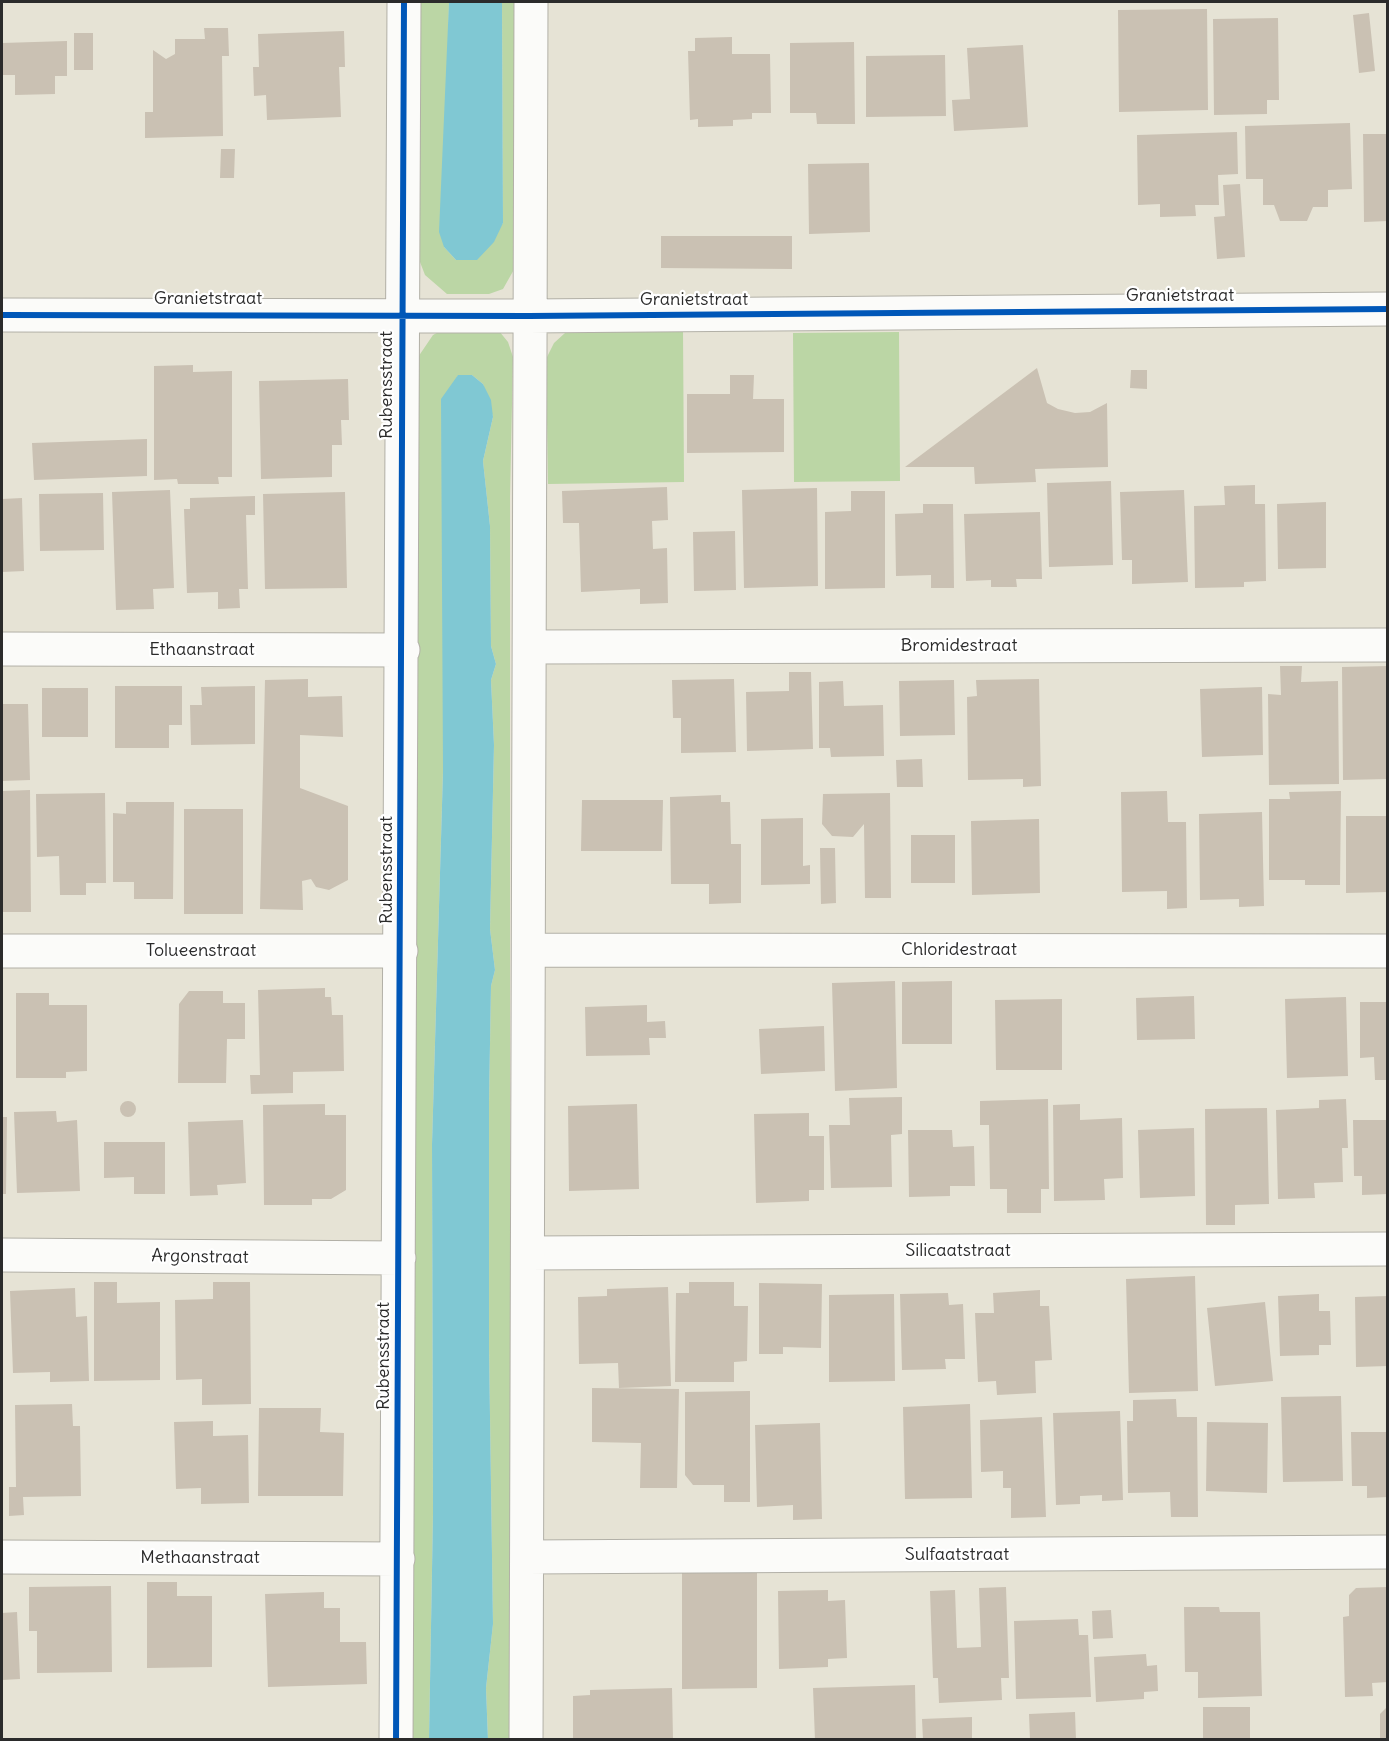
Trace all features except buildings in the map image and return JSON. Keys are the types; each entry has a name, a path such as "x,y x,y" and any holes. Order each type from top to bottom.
{"street":[{"name":"Rubensstraat","path":"396,1740 403,650 404,2"},
{"path":"526,1740 531,2"},
{"name":"Granietstraat","path":"2,315 529,316 1388,309"},
{"name":"Bromidestraat","path":"530,647 1388,645"},
{"name":"Ethaanstraat","path":"2,649 403,650"},
{"name":"Chloridestraat","path":"530,950 1388,951"},
{"name":"Tolueenstraat","path":"2,951 401,951"},
{"name":"Silicaatstraat","path":"528,1253 1388,1249"},
{"name":"Argonstraat","path":"2,1255 399,1258"},
{"name":"Sulfaatstraat","path":"527,1557 1388,1552"},
{"name":"Methaanstraat","path":"2,1557 398,1558"}],"green space":[{"path":"418,2 449,2 444,247 456,260 477,259 503,223 502,2 517,2 516,266 503,289 489,294 447,294 425,275 420,262"},
{"path":"444,329 499,331 508,342 513,357 510,496 510,1739 488,1739 486,1688 493,1624 489,1347 489,1102 491,986 495,970 490,929 494,745 491,680 496,664 491,646 490,526 483,461 493,417 483,384 472,375 457,376 443,771 432,1144 433,1513 429,1739 412,1740 415,1273 414,363 433,335"},
{"path":"580,330 683,330 684,482 548,484 546,359 554,343 565,333"},
{"path":"899,332 900,481 794,482 793,333"}],"water":[{"path":"449,2 502,2 503,223 494,242 477,260 456,260 444,247 439,232"},
{"path":"458,375 472,375 483,384 491,400 493,417 483,461 490,526 491,646 496,664 491,680 494,745 490,929 495,970 491,986 489,1102 489,1347 493,1624 486,1688 488,1740 429,1739 433,1513 432,1144 443,771 441,399"}],"cycle path":[{"path":"396,1740 404,2"},
{"path":"2,315 529,316 1388,309"}]}
